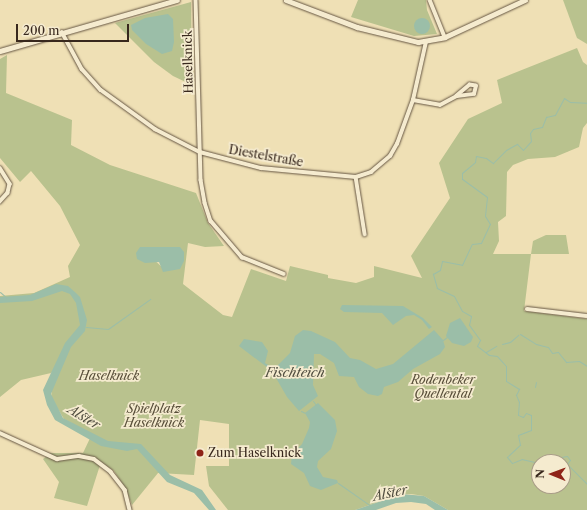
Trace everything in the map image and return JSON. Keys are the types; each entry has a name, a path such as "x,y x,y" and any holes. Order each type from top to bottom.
{"street":[{"path":"0,51 177,0"},
{"name":"Haselknick","path":"196,0 202,188 211,221 242,257 284,274"},
{"path":"286,0 357,27 405,40 426,42 445,37 525,0"},
{"path":"430,0 445,37"},
{"name":"Diestelstraße","path":"62,32 82,69 101,90 155,128 200,152 261,168 356,178"},
{"path":"365,234 356,178 371,172 390,156 413,100 426,42"},
{"path":"413,100 440,105 457,96 470,86 476,86 474,94 457,96"},
{"path":"0,168 10,181 8,193 0,202"},
{"path":"527,309 587,316"},
{"path":"0,433 57,459 79,456 94,459 111,472 125,490 130,510"}],"green space":[{"path":"358,0 426,0 427,10 437,34 414,36 351,17"},
{"path":"563,0 587,0 587,44 577,38"},
{"path":"191,2 192,85 173,76 154,62 115,23"},
{"name":"Rodenbeker Quellental","path":"577,48 583,62 587,65 587,123 583,128 579,147 555,157 528,159 513,165 507,172 506,216 498,222 499,241 493,254 531,254 524,311 587,319 587,510 448,510 424,496 402,494 355,510 228,510 209,486 206,466 229,466 229,424 200,420 194,475 158,473 132,505 126,489 114,471 101,462 87,506 54,498 59,482 43,459 51,453 83,453 92,434 64,419 51,398 52,389 65,357 51,373 21,380 0,397 0,296 34,293 70,277 68,266 80,245 60,206 31,171 20,182 0,158 0,59 7,55 6,93 72,120 71,145 110,165 196,193 208,223 224,246 205,247 188,243 183,284 223,315 232,317 251,269 286,281 290,266 328,275 328,278 356,283 374,277 374,266 422,278 411,256 450,198 439,163 468,119 502,103 497,80","holes":["140,247 180,247 163,268"]},
{"path":"546,235 566,235 569,254 531,254 533,241"}],"water":[{"path":"168,14 173,19 174,42 172,51 162,54 146,44 132,30 131,25 145,18"},
{"path":"419,18 425,18 430,23 428,32 425,34 419,34 414,29 414,23"},
{"path":"140,247 180,247 184,252 184,261 180,269 163,272 159,262 145,263 137,259 136,253"},
{"path":"56,284 68,286 80,297 87,320 85,331 71,347 51,394 63,418 108,441 141,444 170,475 202,490 216,510 209,510 194,493 167,482 137,449 127,451 101,446 55,420 47,405 43,390 65,343 80,325 76,303 70,294 62,291 32,301 0,303 0,297 30,295"},
{"path":"342,305 403,306 423,318 432,327 429,329 422,320 414,315 406,316 393,325 382,313 344,312 340,309"},
{"path":"460,318 473,337 471,342 464,346 452,343 446,336 450,323"},
{"name":"Fischteich","path":"303,330 311,331 335,342 350,358 360,360 376,369 393,364 434,330 443,340 445,347 440,354 413,369 398,382 384,387 382,394 378,396 368,394 359,387 354,377 339,376 334,363 320,354 314,354 313,385 318,396 299,411 287,397 272,371 239,346 244,339 262,342 268,351 265,363 272,367 277,366 290,353 295,336"},
{"name":"Fischteich","path":"318,403 335,420 337,431 331,449 318,461 317,467 323,477 337,480 338,483 321,490 310,486 304,473 291,464 292,455 302,444 309,428 310,422 305,413"},
{"path":"402,494 424,496 448,510 435,510 426,504 411,502 396,503 376,510 355,510"}],"waterway":[{"path":"531,461 522,459 512,463 507,457 520,445 518,435 531,430 531,415 526,413 523,417 518,415 519,402 516,395 519,389 506,381 506,366 497,356 489,355 477,346 480,340 469,325 471,316 462,311 454,296 437,288 433,274 440,270 442,261 462,265 472,244 481,243 490,224 485,216 487,197 462,179 462,173 475,162 476,156 486,158 493,163 506,150 517,144 523,150 531,141 530,133 533,129 542,127 546,117 555,115 564,98 570,102 587,103"},
{"path":"0,292 7,298"},
{"path":"86,327 108,329 150,299"},
{"path":"520,334 536,344 548,347 552,353 558,352 566,362 579,361 587,366"},
{"path":"502,344 510,342 518,335"},
{"path":"443,340 447,337"},
{"path":"486,352 496,346"},
{"path":"535,387 536,382"},
{"path":"313,401 316,405"},
{"path":"301,411 305,413"},
{"path":"571,468 587,484"},
{"name":"Alster","path":"338,483 370,505"}],"place":[{"name":"Zum Haselknick","path":"200,453"}],"park label":[{"name":"Spielplatz Haselknick","path":"154,416"}]}
